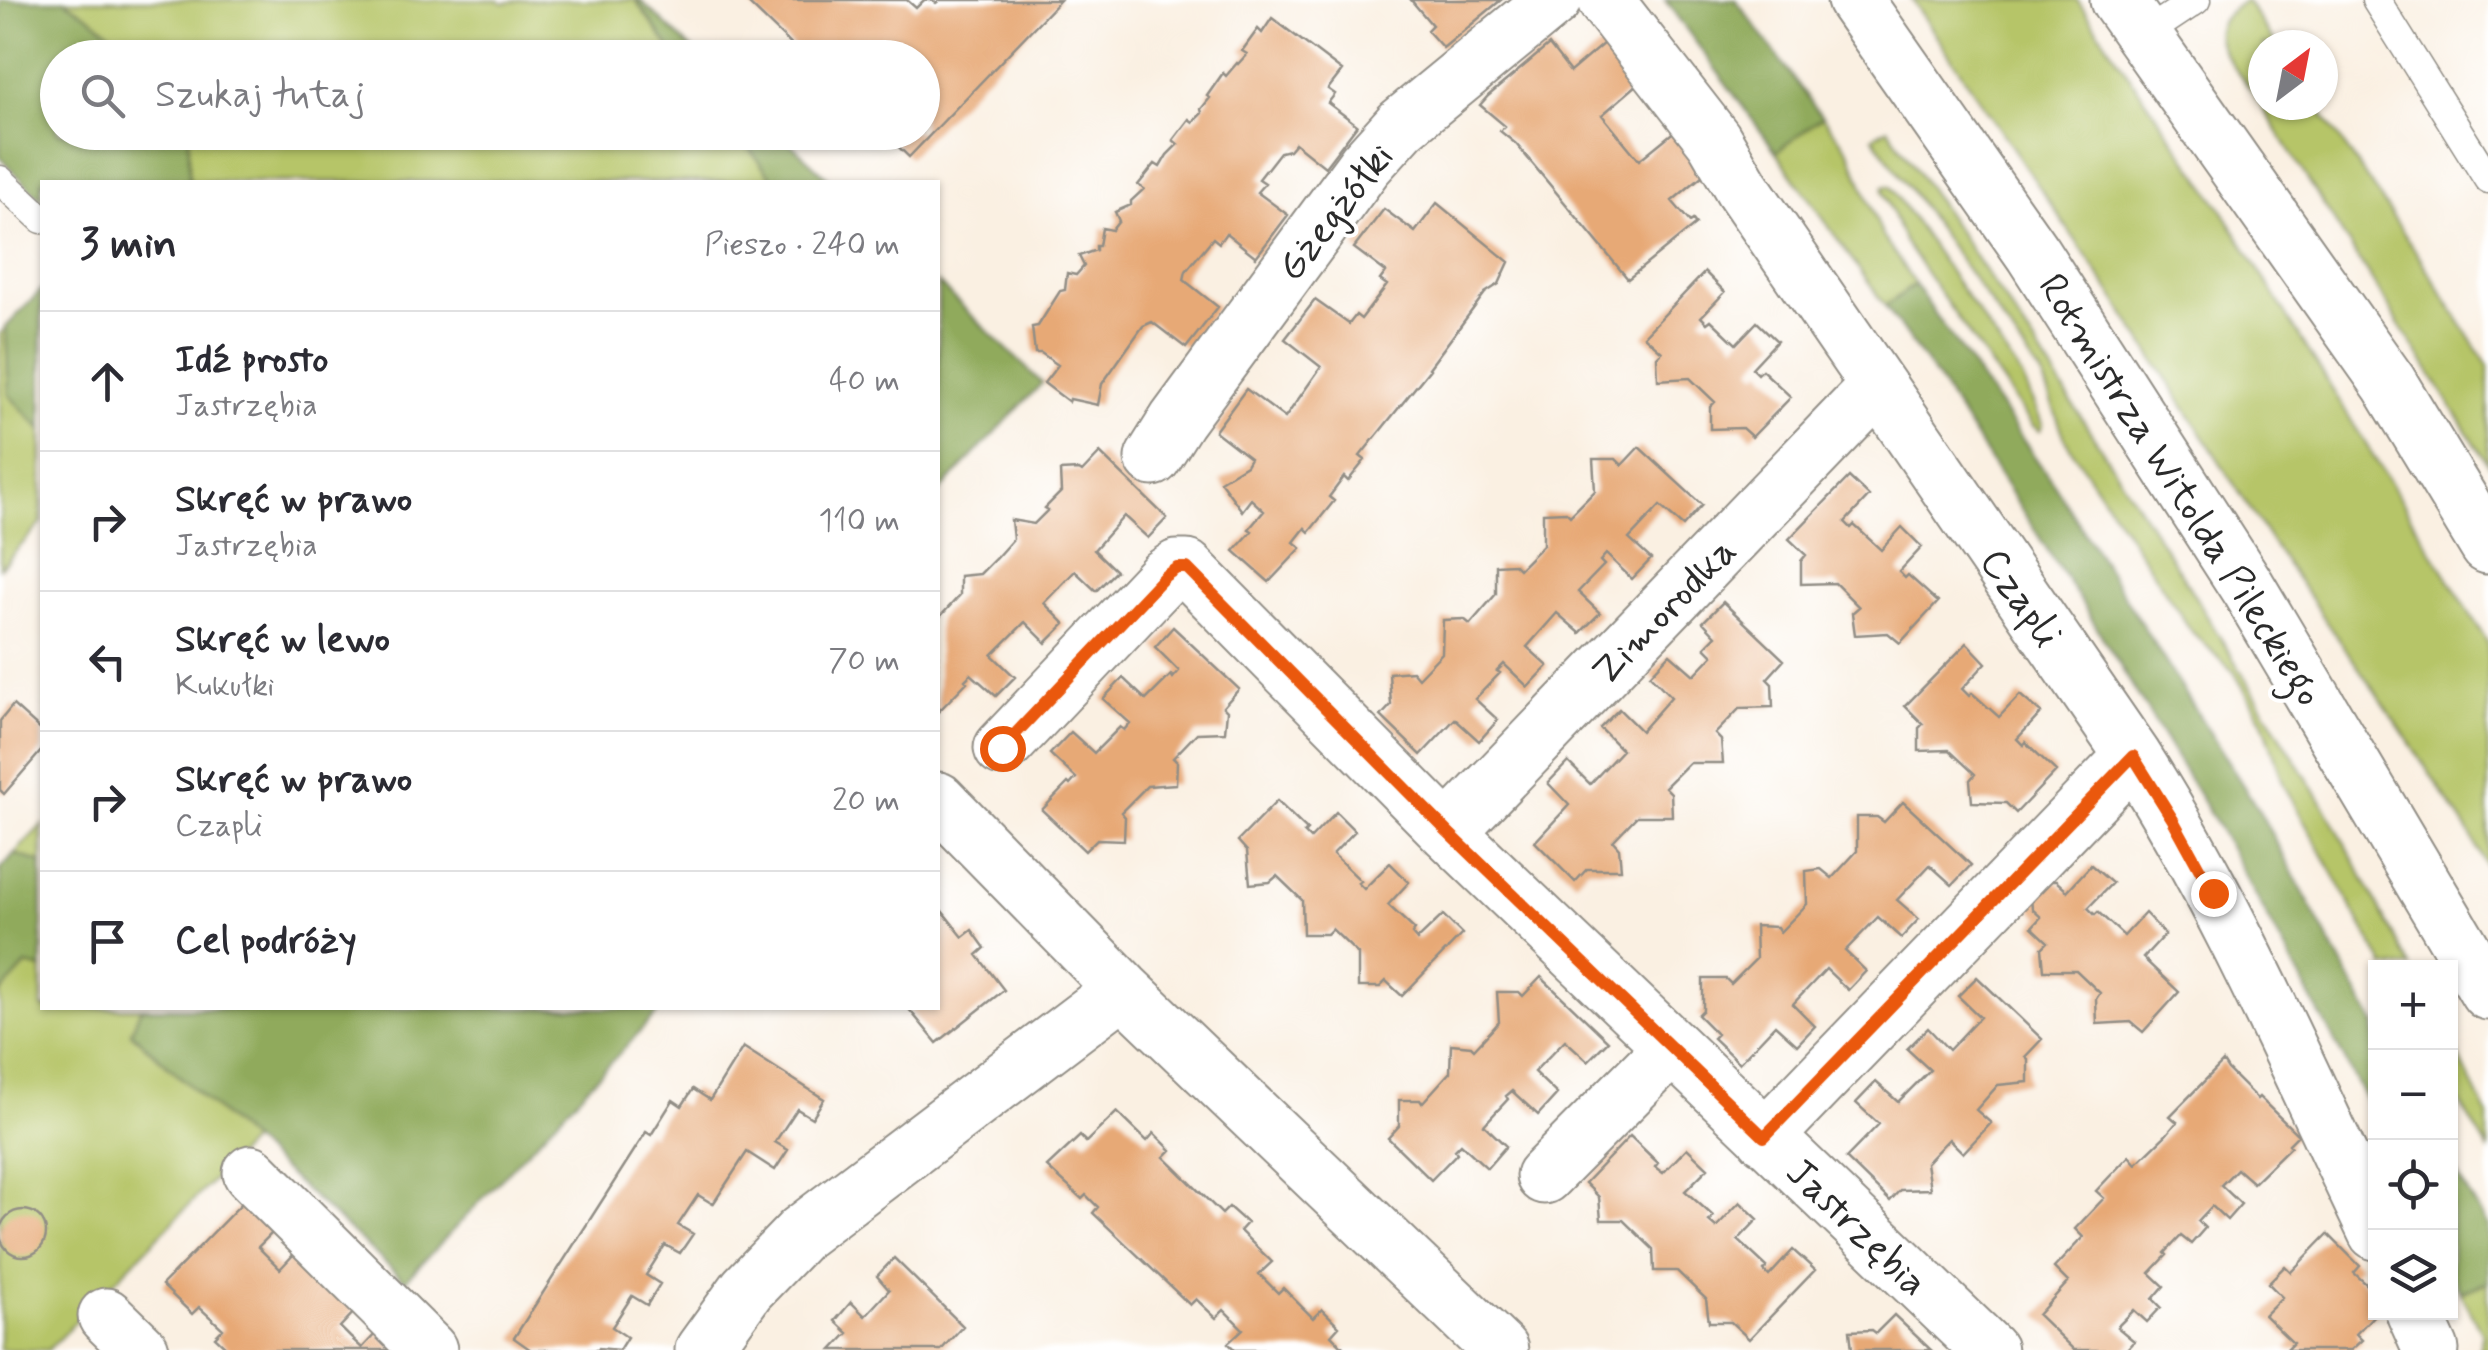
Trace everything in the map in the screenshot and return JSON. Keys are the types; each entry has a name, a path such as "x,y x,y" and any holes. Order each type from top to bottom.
{"street":[{"name":"Gżegżółki","path":"1153,458 1365,165 1400,125 1553,0"},
{"name":"Czapli","path":"1605,0 1714,140 1742,188 1877,387 2133,756 2213,893 2375,1230"},
{"name":"Rotmistrza Witolda Pileckiego","path":"1854,0 2033,254 2248,588 2488,992"},
{"path":"2131,17 2389,383 2488,546"},
{"name":"Zimorodka","path":"1448,832 1877,387"},
{"name":"Jastrzębia","path":"1002,748 1165,576 1177,568 1187,568 1448,832 1989,1350"},
{"path":"1764,1137 2133,756"},
{"path":"940,802 1124,989 1500,1350"},
{"path":"703,1350 747,1288 800,1234 1124,989"},
{"path":"1544,1176 1672,1046"},
{"path":"251,1173 429,1350"},
{"path":"2418,1320 2431,1350"}],"lane":[{"path":"2131,17 2196,0"},
{"path":"2376,0 2488,179"},
{"path":"0,180 40,216"}],"green space":[{"path":"0,0 64,0 119,40 40,40 40,150 189,150 189,180 40,180 40,198 0,158"},
{"path":"65,0 635,0 664,40 119,40"},
{"path":"636,0 682,40 664,40"},
{"path":"1665,0 1736,0 1822,117 1776,152"},
{"path":"1912,0 2077,0 2219,205 2488,643 2488,870 2470,834 2388,710 2272,543 2106,285"},
{"path":"2246,0 2266,30 2248,30 2248,86 2219,44 2221,22"},
{"path":"1822,117 1849,151 1882,235 1915,284 1885,306 1776,152"},
{"path":"2270,120 2327,120 2413,247 2488,366 2488,464"},
{"path":"1888,128 2033,342 2332,819 2407,960 2381,960 2284,785 2263,721 2234,672 2192,632 2066,441 2041,375 1873,137"},
{"path":"189,150 750,150 773,180 189,180"},
{"path":"750,150 797,150 830,180 773,180"},
{"path":"1884,186 1890,186 2022,377 2043,426 2040,431 1905,243"},
{"path":"940,285 1042,383 940,491"},
{"path":"1915,285 2055,486 2259,811 2368,1012 2368,1103 2219,828 2083,605 1938,380 1885,306"},
{"path":"40,291 40,428 9,395 6,327"},
{"path":"6,327 9,395 40,428 40,525 0,568 0,334"},
{"path":"40,827 40,862 14,854"},
{"path":"14,854 40,862 40,968 26,965 0,994 0,870"},
{"path":"27,965 40,968 40,1010 140,1010 131,1033 251,1141 48,1350 0,1350 0,993"},
{"path":"140,1010 660,1010 405,1281 131,1032"},
{"path":"2458,1055 2488,1116 2488,1150 2458,1099"},
{"path":"2458,1176 2488,1227 2488,1282 2460,1292"},
{"path":"2488,1282 2488,1350 2479,1350 2482,1334 2460,1293"}],"building":[{"path":"745,0 907,0 916,8 924,0 1060,0 940,125 940,40 786,40"},
{"path":"1411,0 1501,0 1443,48 1427,30 1432,25"},
{"path":"1272,18 1342,71 1328,89 1335,94 1328,103 1357,125 1325,167 1295,143 1280,152 1259,179 1265,183 1257,192 1288,215 1256,257 1226,233 1219,243 1213,238 1186,271 1184,280 1218,307 1186,348 1152,322 1143,326 1102,384 1098,405 1070,399 1069,402 1044,383 1058,365 1035,353 1032,327 1038,326 1060,291 1065,290 1067,273 1076,275 1084,266 1079,256 1096,250 1102,228 1112,230 1119,221 1115,212 1131,205 1144,189 1138,185 1155,164 1160,167 1178,144 1173,140 1189,119 1193,122 1202,113 1210,98 1207,96 1223,73 1226,76 1247,54 1242,51"},
{"path":"1604,43 1638,84 1602,115 1639,160 1676,130 1709,170 1672,201 1696,224 1628,279 1516,144 1500,131 1505,126 1480,105 1549,45 1570,72"},
{"path":"1437,203 1509,262 1499,284 1485,293 1360,456 1365,460 1348,481 1344,477 1329,497 1334,501 1309,532 1305,528 1294,542 1301,548 1269,582 1234,551 1264,511 1251,499 1242,511 1220,481 1246,465 1250,458 1215,431 1246,389 1285,418 1321,367 1285,339 1315,300 1349,324 1356,315 1361,319 1387,285 1380,280 1386,272 1354,248 1384,209 1415,232"},
{"path":"1705,272 1725,292 1701,317 1707,323 1711,320 1736,344 1757,322 1777,341 1752,368 1758,374 1762,370 1791,397 1752,437 1742,428 1710,429 1710,407 1715,402 1690,378 1658,380 1657,357 1662,352 1644,336"},
{"path":"1639,447 1702,505 1683,526 1660,506 1629,539 1651,559 1632,579 1606,554 1600,561 1604,565 1578,592 1600,613 1580,633 1557,613 1527,647 1548,666 1528,687 1504,664 1497,671 1500,673 1475,699 1498,720 1479,741 1455,719 1421,755 1381,716 1391,705 1389,673 1412,671 1418,678 1442,653 1443,620 1464,619 1470,624 1496,594 1496,565 1514,564 1519,569 1543,545 1543,513 1566,512 1570,516 1595,491 1593,459 1616,459 1622,465"},
{"path":"1100,453 1167,518 1148,538 1124,516 1094,550 1116,571 1096,591 1075,571 1044,603 1065,624 1046,643 1025,622 992,655 1015,677 996,696 971,674 940,710 940,617 960,595 960,576 980,574 996,558 1013,539 1011,520 1034,524 1048,510 1045,508 1061,492 1060,471 1082,472"},
{"path":"1849,477 1869,496 1845,522 1851,528 1854,525 1881,550 1902,527 1922,547 1899,572 1905,578 1908,575 1938,602 1900,643 1888,633 1855,635 1852,613 1859,607 1835,583 1801,584 1801,561 1806,555 1789,539"},
{"path":"1723,602 1784,660 1767,679 1772,684 1773,707 1740,708 1715,734 1721,740 1723,763 1689,763 1665,787 1671,793 1672,816 1637,816 1613,841 1619,848 1621,869 1587,869 1575,882 1535,842 1569,805 1548,783 1568,762 1590,784 1622,750 1600,728 1619,709 1641,731 1671,697 1650,675 1670,654 1694,675 1713,655 1705,647 1716,636 1703,622"},
{"path":"1173,627 1239,689 1223,707 1227,711 1225,732 1197,733 1173,758 1177,762 1176,784 1147,786 1121,812 1125,817 1124,840 1097,839 1085,851 1042,810 1076,778 1050,754 1071,732 1094,753 1120,727 1124,730 1130,723 1103,699 1123,678 1146,700 1171,675 1173,678 1179,671 1155,647"},
{"path":"1967,643 1986,663 1962,689 1969,696 1972,693 1999,717 2020,695 2041,713 2017,739 2056,771 2016,813 2006,803 1972,802 1970,780 1975,774 1949,750 1919,751 1919,728 1923,724 1905,706"},
{"path":"13,705 40,729 40,752 4,794 0,790 0,721"},
{"path":"1277,801 1307,830 1304,833 1310,839 1336,812 1355,831 1333,854 1361,881 1358,883 1364,889 1390,863 1409,882 1388,905 1415,930 1412,934 1417,940 1443,915 1462,934 1402,996 1386,981 1380,987 1358,987 1358,954 1332,929 1327,934 1303,934 1302,900 1277,876 1270,882 1250,884 1247,851 1238,841"},
{"path":"1903,802 1971,865 1952,885 1930,865 1897,900 1919,919 1901,938 1878,917 1845,951 1866,971 1848,990 1826,969 1793,1004 1815,1026 1797,1045 1775,1025 1739,1063 1713,1038 1717,1034 1698,1015 1703,1010 1703,979 1726,979 1731,984 1756,959 1755,926 1777,927 1780,932 1807,904 1806,871 1821,869 1832,878 1857,851 1857,817 1877,817 1884,822"},
{"path":"2091,865 2112,883 2088,908 2095,915 2098,912 2124,936 2145,913 2165,934 2143,958 2179,992 2143,1032 2131,1022 2097,1024 2096,999 2100,993 2076,970 2044,970 2042,948 2048,942 2032,927 2041,917 2032,909 2031,897 2046,881 2056,881 2067,891"},
{"path":"940,908 963,937 972,930 985,948 977,955 1004,990 937,1043 910,1010 940,1010"},
{"path":"1541,977 1608,1041 1588,1061 1565,1040 1534,1072 1557,1094 1538,1115 1512,1091 1484,1125 1506,1146 1487,1168 1461,1144 1431,1180 1388,1138 1399,1126 1399,1100 1422,1103 1450,1072 1451,1044 1474,1049 1491,1031 1499,1022 1497,992 1519,992 1523,996"},
{"path":"1977,977 2042,1039 2025,1057 2028,1082 1998,1085 1976,1110 1991,1123 1963,1153 1949,1139 1926,1163 1930,1189 1900,1190 1890,1201 1846,1158 1879,1124 1856,1103 1876,1082 1898,1102 1930,1070 1907,1049 1928,1028 1949,1050 1980,1017 1958,996"},
{"path":"743,1047 824,1099 812,1118 797,1109 775,1142 788,1150 775,1170 747,1152 713,1204 698,1195 678,1225 693,1234 680,1253 665,1245 646,1275 660,1284 647,1305 632,1296 612,1327 627,1337 619,1350 531,1350 514,1338 646,1132 651,1135 673,1100 682,1106 693,1089 710,1100"},
{"path":"2223,1062 2298,1135 2253,1183 2237,1169 2221,1185 2241,1204 2227,1220 2212,1206 2198,1221 2205,1228 2191,1244 2181,1236 2165,1253 2150,1273 2164,1286 2153,1299 2161,1307 2147,1322 2134,1310 2117,1327 2134,1341 2126,1350 2074,1350 2038,1315 2068,1282 2054,1268 2083,1237 2075,1229 2104,1198 2096,1191 2129,1156 2136,1164 2166,1135 2177,1122 2170,1116"},
{"path":"1117,1112 1147,1141 1154,1133 1171,1150 1164,1157 1222,1214 1229,1207 1247,1223 1240,1231 1272,1262 1259,1274 1278,1293 1283,1288 1313,1318 1322,1309 1339,1326 1331,1335 1346,1350 1235,1350 1228,1343 1243,1329 1224,1310 1216,1318 1196,1299 1190,1305 1093,1213 1098,1207 1086,1195 1082,1199 1047,1167 1080,1136 1086,1142"},
{"path":"1630,1136 1663,1173 1687,1148 1708,1168 1685,1191 1713,1216 1709,1221 1716,1227 1740,1202 1758,1219 1738,1240 1767,1267 1764,1271 1769,1276 1793,1250 1815,1270 1749,1339 1731,1322 1709,1322 1706,1299 1677,1271 1654,1271 1653,1249 1623,1220 1601,1220 1599,1197 1585,1183"},
{"path":"243,1202 274,1231 258,1247 280,1269 296,1252 355,1311 340,1327 350,1337 362,1348 377,1332 396,1350 229,1350 215,1337 223,1329 199,1307 192,1314 162,1285"},
{"path":"23,1210 39,1217 46,1233 39,1249 23,1256 7,1249 0,1233 7,1217"},
{"path":"2328,1234 2360,1266 2354,1273 2368,1286 2369,1320 2356,1334 2362,1340 2351,1350 2286,1350 2293,1343 2264,1315 2282,1297 2268,1283 2285,1266 2291,1272"},
{"path":"894,1258 963,1326 941,1350 832,1350 848,1333 835,1321 851,1302 865,1316 889,1290 877,1276"},
{"path":"1894,1315 1931,1350 1852,1350 1850,1331 1876,1333"}],"route":[{"path":"1002,748 1165,576 1177,568 1187,568 1448,832 1764,1137 2133,756 2213,893"}]}
